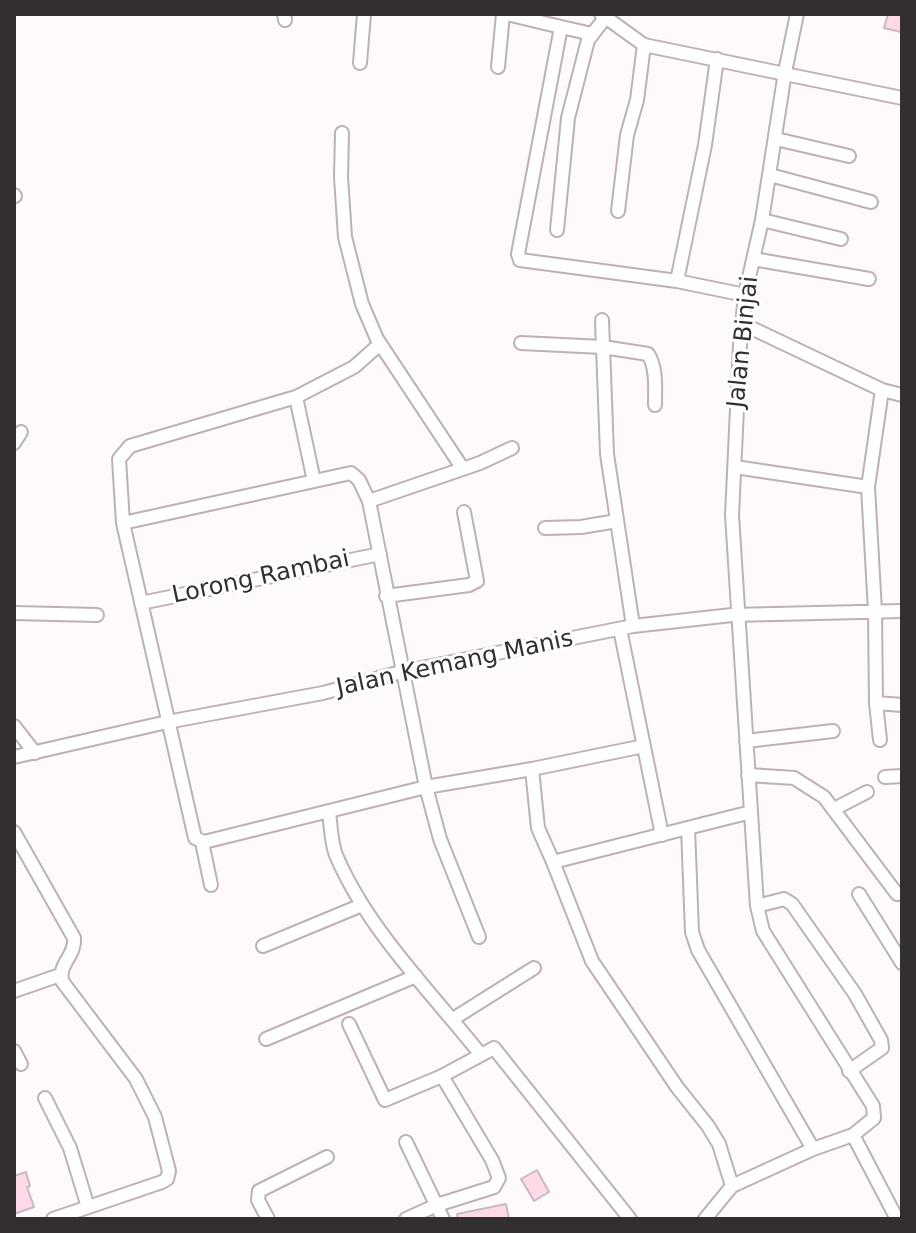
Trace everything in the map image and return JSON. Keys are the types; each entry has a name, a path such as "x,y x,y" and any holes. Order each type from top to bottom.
{"street":[{"path":"360,63 364,14"},
{"path":"498,67 505,14 592,34"},
{"name":"Jalan Binjai","path":"797,14 762,220 745,295 732,515 757,906 763,931 875,1113 874,1118 853,1135"},
{"path":"557,230 568,118 592,34 605,15 644,45 902,98"},
{"path":"561,27 518,254 520,260 677,281 745,295"},
{"path":"618,211 627,135 637,100 644,45"},
{"path":"677,281 705,145 717,59"},
{"path":"342,133 345,237 362,304 380,344 463,469"},
{"path":"776,139 849,156"},
{"path":"770,175 871,202"},
{"path":"762,220 841,239"},
{"path":"753,259 869,279"},
{"path":"602,320 607,454 617,521 626,627 644,746 662,835"},
{"path":"743,324 882,390 902,395"},
{"path":"521,343 643,352 651,357 655,405"},
{"path":"380,344 354,367 296,397 130,446 119,459 117,468 123,523 195,838 202,842 426,787 644,746"},
{"path":"880,740 868,487 882,390"},
{"path":"296,397 314,481"},
{"path":"369,501 463,469 512,448"},
{"path":"735,467 868,487"},
{"path":"123,523 314,481 355,475 369,501 426,787 440,839 479,937"},
{"path":"386,596 469,585 477,581 464,512"},
{"path":"545,528 581,527 617,521"},
{"name":"Lorong Rambai","path":"141,603 380,554"},
{"name":"Jalan Kemang Manis","path":"14,757 167,722 323,693 401,672 626,627 739,615 902,611"},
{"path":"14,613 97,615"},
{"path":"876,703 902,705"},
{"path":"14,726 35,753"},
{"path":"746,741 833,731"},
{"path":"532,769 538,828 592,961 677,1087 708,1126 719,1144 732,1186"},
{"path":"748,775 794,778 824,797 897,894"},
{"path":"885,777 902,776"},
{"path":"834,809 867,792"},
{"path":"553,862 751,812"},
{"path":"329,813 335,853 362,905 481,1055"},
{"path":"688,828 692,932 698,950 813,1149"},
{"path":"14,832 74,938 74,948 60,975 64,985 136,1079 155,1117 169,1171 167,1179 162,1182 53,1219"},
{"path":"202,842 211,885"},
{"path":"859,894 902,963"},
{"path":"757,906 784,899 792,904 855,994 881,1040 882,1048 849,1071"},
{"path":"263,946 362,905"},
{"path":"453,1019 534,968"},
{"path":"14,991 60,975"},
{"path":"266,1039 416,976"},
{"path":"349,1024 385,1100 442,1076 494,1048 630,1219"},
{"path":"14,1051 21,1064"},
{"path":"406,1219 437,1205 494,1187 499,1178 492,1160 442,1076"},
{"path":"45,1098 70,1148 88,1207"},
{"path":"705,1219 732,1186 813,1149 853,1135 897,1219"},
{"path":"406,1142 443,1219"},
{"path":"268,1219 258,1200 259,1191 327,1157"}],"building":[{"path":"888,14 902,14 901,32 884,28"},
{"path":"537,1170 549,1192 534,1201 521,1179"},
{"path":"26,1172 34,1207 14,1214 14,1176"},
{"path":"506,1204 509,1219 458,1219 457,1214"}]}
